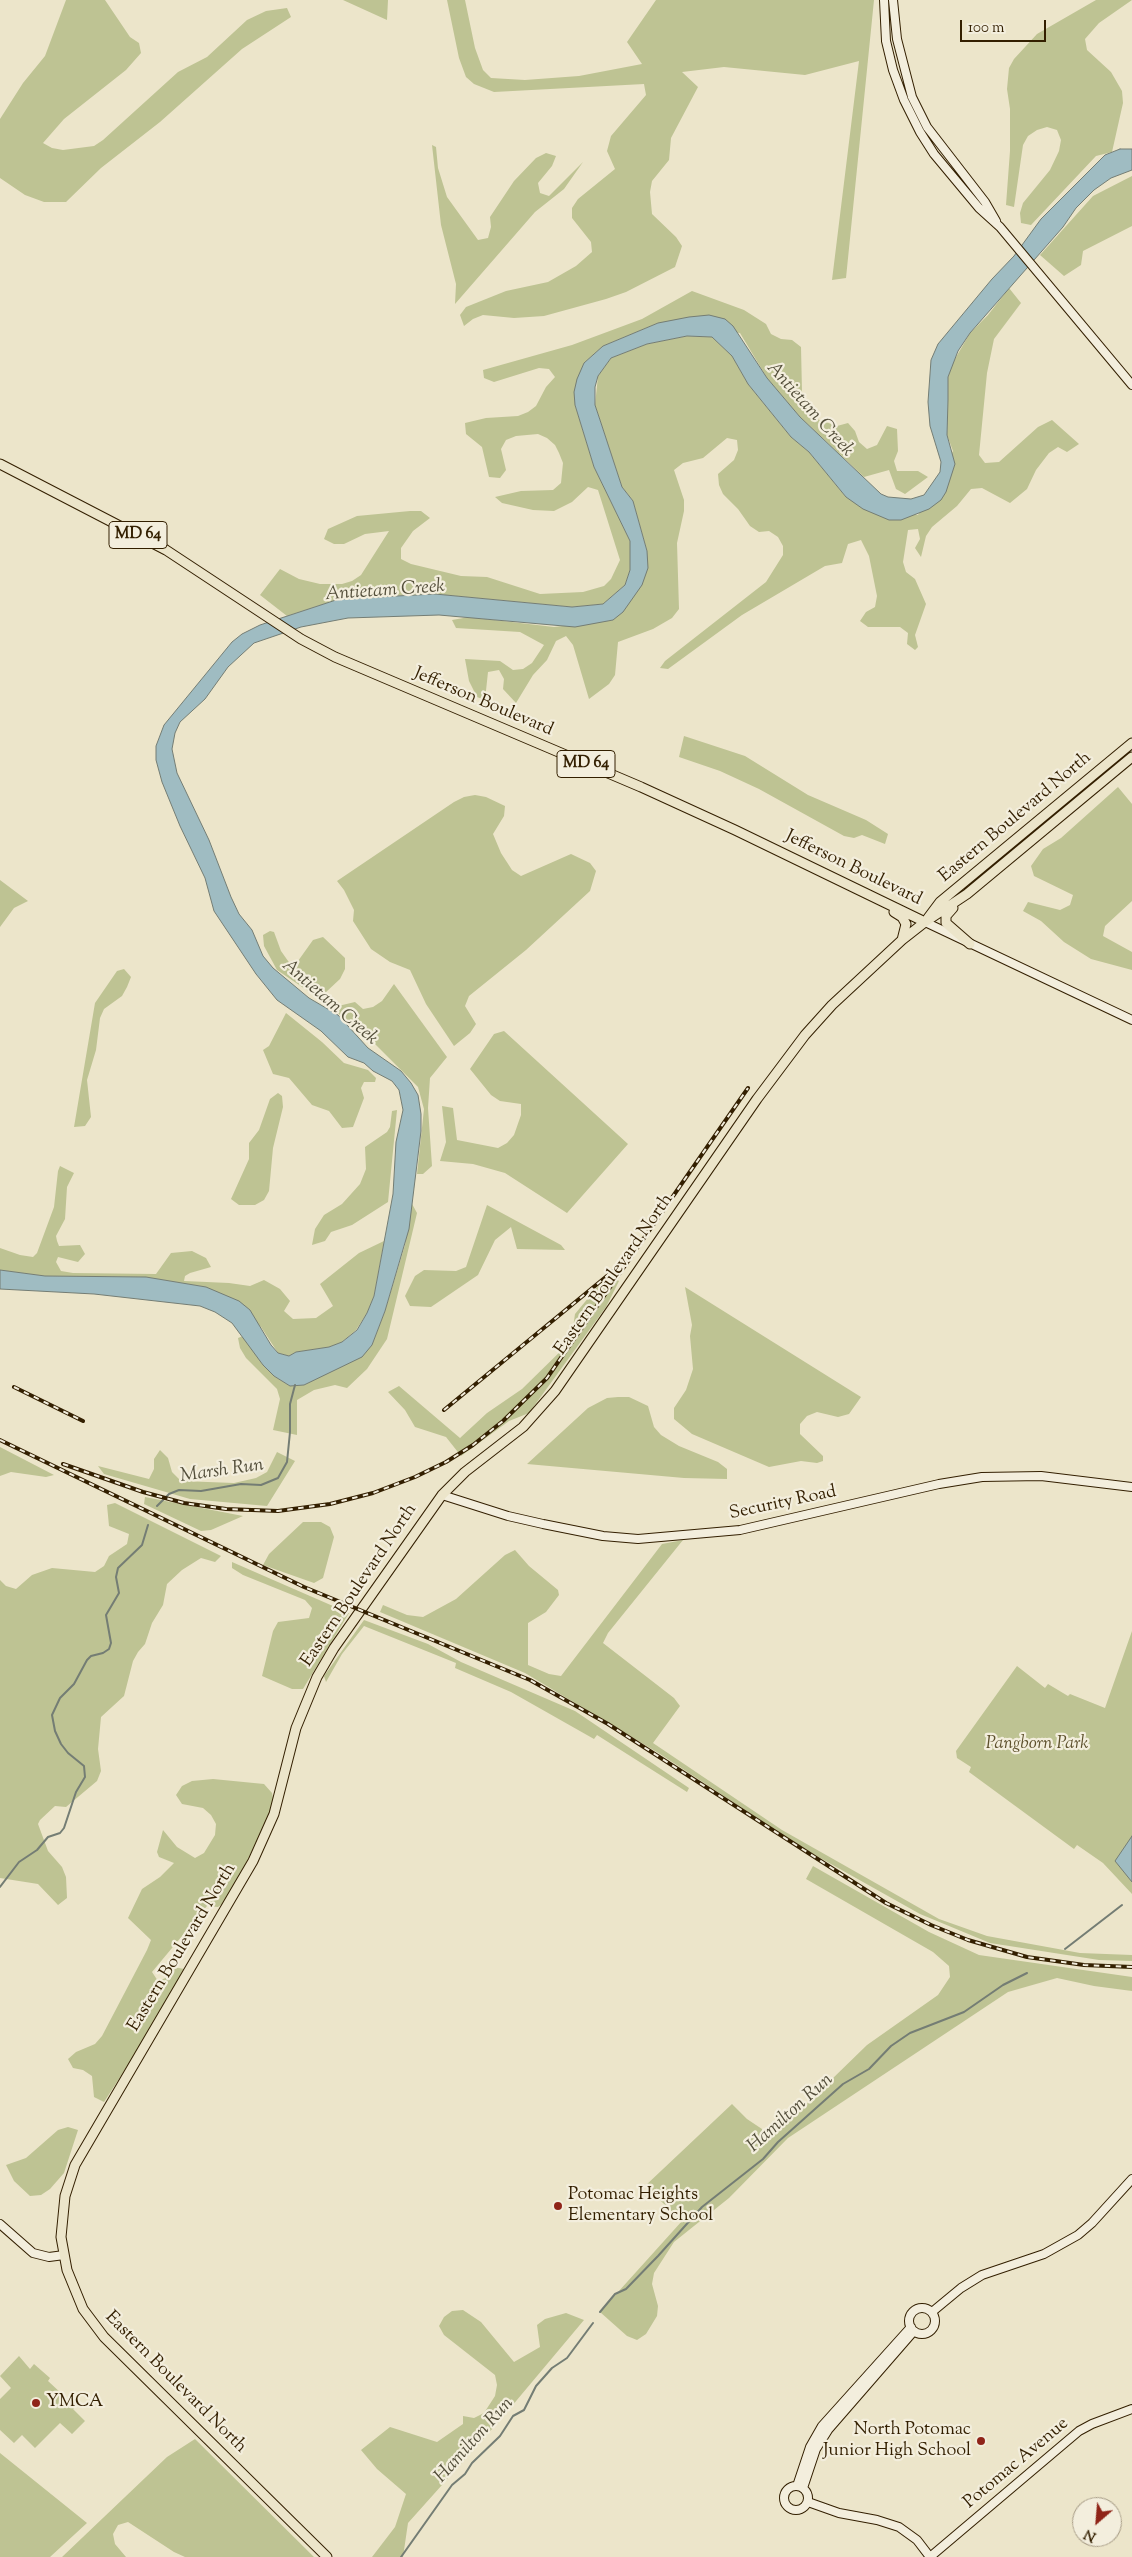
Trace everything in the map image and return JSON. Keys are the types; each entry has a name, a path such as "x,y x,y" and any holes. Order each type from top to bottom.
{"main road":[{"name":"Jefferson Boulevard","path":"0,464 166,550 301,639 357,667 641,787 735,830 925,922"},
{"name":"Eastern Boulevard North","path":"925,922 940,902 1132,743"},
{"path":"1117,769 1119,761 1132,750"},
{"name":"Eastern Boulevard North","path":"327,2557 92,2324 73,2291 64,2255 62,2216 65,2196 76,2165 253,1862 274,1814 296,1728 317,1677 334,1648 442,1495 465,1472 523,1427 555,1391 779,1068 832,1005 902,940 967,894 1132,757"},
{"path":"967,894 948,912 946,920 948,927 970,944"},
{"path":"869,896 902,916 906,924 902,940"}],"street":[{"path":"884,0 886,40 894,70 904,100 920,132 934,154 979,208 1000,226"},
{"path":"893,0 897,39 912,97 927,127 985,202 1000,226 1132,385"},
{"name":"Jefferson Boulevard","path":"925,922 1132,1020"},
{"name":"Security Road","path":"442,1495 508,1516 543,1524 603,1536 638,1539 740,1530 939,1484 982,1477 1041,1476 1132,1487"},
{"path":"932,2312 961,2288 982,2275 1034,2258 1058,2247 1092,2223 1132,2179"},
{"path":"0,2224 33,2253 50,2257 64,2255"},
{"path":"923,2307 932,2312 935,2320 932,2330 923,2334 912,2329 909,2318 913,2311 923,2307"},
{"path":"800,2487 810,2447 822,2426 912,2329"},
{"name":"Potomac Avenue","path":"930,2557 1079,2431 1132,2409"},
{"path":"800,2487 786,2490 784,2495 785,2504 797,2510 802,2509 808,2502"},
{"path":"800,2487 806,2492 808,2502"},
{"path":"808,2502 839,2513 877,2520 899,2527 917,2540 930,2557"}],"green space":[{"path":"66,0 105,0 130,37 139,43 141,53 126,70 64,119 43,143 52,148 63,150 94,146 103,140 178,72 207,57 247,20 266,11 287,8 291,17 242,49 160,122 101,168 66,202 44,202 25,195 0,178 0,119 23,83 45,56"},
{"path":"343,0 388,0 387,20"},
{"path":"447,0 465,0 475,48 483,70 491,78 525,80 579,76 642,64 627,42 656,0 874,0 846,278 832,280 859,61 805,75 724,67 682,72 698,87 671,138 669,160 652,181 650,192 652,214 676,237 682,246 675,267 626,292 606,299 544,316 514,318 483,315 473,319 464,326 460,315 466,307 506,291 548,282 576,266 592,252 591,242 572,218 572,208 578,199 615,169 607,151 611,136 646,95 644,84 494,92 474,84 466,77 459,58"},
{"path":"1096,0 1132,0 1099,23 1085,39 1087,50 1111,72 1122,91 1123,103 1112,152 1096,156 1031,225 1021,223 1020,213 1023,203 1050,170 1059,151 1061,140 1057,130 1047,127 1037,130 1028,136 1023,145 1014,207 1006,205 1010,151 1010,109 1007,89 1009,68 1014,59 1037,34"},
{"path":"432,145 436,147 438,168 447,197 478,240 488,238 491,227 490,217 514,181 536,158 546,153 556,156 552,166 538,183 540,193 549,196 583,162 564,189 535,212 455,304 456,284 441,225"},
{"path":"1132,176 1132,226 1083,251 1081,265 1064,276 1040,255 1093,196"},
{"path":"1009,288 1021,303 994,339 987,373 979,455 985,463 999,462 1038,427 1052,420 1079,444 1067,452 1058,447 1049,453 1036,470 1027,489 1010,503 982,488 971,489 957,506 932,527 926,536 921,557 915,548 920,539 918,529 908,530 903,562 906,572 915,579 926,604 915,635 918,647 915,650 907,644 908,633 900,627 868,627 860,621 866,612 875,607 877,596 869,556 861,540 848,544 842,563 825,566 742,615 668,669 660,668 665,661 766,582 783,555 783,546 778,537 769,531 759,532 750,526 738,509 723,494 719,485 718,474 734,460 738,450 737,440 727,438 703,458 683,463 674,470 684,500 684,511 677,543 679,609 672,618 653,629 618,642 615,675 609,684 589,699 573,645 566,636 556,641 547,660 533,675 516,703 503,689 504,679 499,670 488,672 485,700 477,697 469,681 465,659 500,661 513,670 523,669 532,663 544,645 520,632 456,628 452,620 469,617 554,627 613,620 647,551 633,501 622,487 595,405 598,376 611,358 647,344 687,336 712,337 732,356 748,384 791,437 809,452 846,497 918,515 953,451 947,435 948,377 952,364 970,333 988,315"},
{"path":"692,291 744,310 766,324 771,334 781,339 792,340 801,347 802,392 808,412 817,419 837,426 848,423 855,431 859,442 867,449 877,445 887,426 897,429 898,451 894,461 897,471 918,471 928,477 905,494 896,489 889,470 864,477 800,417 767,378 740,333 658,323 603,346 584,363 575,405 594,467 630,541 630,570 625,585 603,604 572,607 435,594 339,599 287,616 260,595 280,569 299,579 320,584 342,584 352,581 361,575 389,531 365,534 344,544 334,544 324,539 328,529 357,516 410,511 421,511 430,518 413,531 401,548 401,559 411,564 461,576 487,577 540,594 583,592 604,586 611,579 620,560 598,490 588,487 572,502 554,511 533,510 502,503 495,497 521,491 553,490 561,483 563,463 559,453 555,445 547,438 538,434 516,436 506,440 501,449 506,470 500,478 489,477 482,447 466,434 465,423 486,418 518,416 528,412 536,406 546,387 555,377 549,369 539,368 494,382 484,378 483,370 572,345 642,319"},
{"path":"684,736 745,756 808,795 866,820 888,834 885,844 862,835 854,838 844,836 759,789 720,771 679,757"},
{"path":"1118,787 1132,804 1132,901 1105,926 1103,936 1132,952 1132,970 1091,959 1064,942 1041,921 1023,911 1028,902 1060,910 1070,905 1073,895 1034,876 1031,866 1043,849 1061,838"},
{"path":"475,795 486,797 505,806 504,816 493,834 501,853 512,870 521,876 571,854 590,863 596,871 590,891 526,950 469,996 465,1006 476,1024 470,1033 454,1046 426,1004 410,970 390,962 371,949 353,921 354,910 337,881 454,802 464,797"},
{"path":"0,880 28,901 14,908 0,927"},
{"path":"270,931 274,932 281,951 293,968 313,940 323,937 345,958 345,969 340,979 325,993 314,995 277,970 264,946 263,935"},
{"path":"124,969 131,977 127,987 122,996 104,1009 100,1018 96,1050 87,1080 91,1117 85,1126 74,1127 95,1003 117,971"},
{"path":"394,984 447,1057 430,1078 428,1108 432,1166 423,1174 417,1174 424,1109 418,1087 375,1044 334,1010 334,1007 355,1002 363,1009 373,1007 382,1001"},
{"path":"286,1013 322,1042 344,1063 368,1070 376,1078 375,1082 364,1082 361,1088 364,1098 353,1127 342,1128 329,1111 312,1105 289,1078 273,1074 263,1050 269,1046"},
{"path":"504,1031 628,1144 567,1213 505,1173 473,1164 440,1161 446,1142 442,1106 453,1108 457,1140 498,1148 507,1143 514,1135 521,1115 521,1104 500,1101 491,1095 470,1069 494,1034"},
{"path":"278,1093 282,1096 283,1107 273,1148 269,1191 264,1200 255,1205 239,1205 231,1199 249,1159 249,1143 259,1130 270,1099"},
{"path":"397,1110 388,1202 352,1225 331,1232 325,1241 312,1245 315,1229 324,1215 342,1204 360,1184 366,1169 365,1147 387,1132 390,1127 392,1111"},
{"path":"60,1166 74,1173 67,1187 65,1219 56,1236 57,1241 59,1246 80,1245 85,1254 78,1262 58,1257 56,1262 61,1271 73,1273 156,1274 171,1253 192,1251 206,1258 211,1267 190,1273 185,1276 184,1281 250,1286 264,1280 280,1289 290,1301 284,1311 293,1319 316,1318 333,1306 320,1284 359,1253 384,1241 374,1296 367,1313 356,1330 342,1342 330,1347 296,1352 289,1356 278,1353 261,1327 206,1287 146,1277 45,1276 0,1270 0,1248 33,1257 37,1253 54,1207"},
{"path":"411,1202 417,1213 387,1339 367,1369 347,1388 335,1385 314,1390 297,1400 297,1435 273,1430 280,1399 277,1389 246,1358 240,1348 238,1338 243,1336 263,1365 274,1376 290,1386 304,1385 372,1345 385,1311 405,1245"},
{"path":"487,1205 561,1245 565,1250 517,1249 511,1227 495,1240 478,1275 431,1307 410,1306 405,1296 415,1276 424,1270 456,1271 466,1267"},
{"path":"608,1274 619,1281 606,1307 529,1413 509,1421 461,1456 446,1437 415,1427 405,1410 388,1392 399,1386 460,1438 487,1413 522,1389 571,1341 575,1314"},
{"path":"685,1287 861,1397 849,1414 838,1417 817,1412 807,1416 800,1424 800,1434 823,1456 823,1461 817,1463 801,1461 769,1467 692,1434 674,1419 674,1408 686,1390 693,1369 690,1336 692,1325"},
{"path":"629,1397 648,1406 654,1427 661,1435 679,1446 718,1462 727,1469 727,1479 684,1478 527,1464 588,1408 607,1398"},
{"path":"0,1447 54,1475 46,1477 11,1472 0,1476"},
{"path":"160,1450 168,1458 172,1472 181,1481 234,1483 256,1478 267,1472 277,1452 295,1461 267,1506 190,1499 104,1474 98,1466 149,1479 154,1469 154,1459"},
{"path":"145,1497 243,1516 211,1530 201,1531 144,1504"},
{"path":"115,1503 221,1556 215,1562 201,1558 182,1570 167,1584 163,1605 152,1623 145,1644 133,1661 124,1696 101,1717 98,1749 101,1771 97,1781 66,1807 55,1806 38,1824 48,1851 62,1867 66,1877 67,1898 58,1905 38,1884 0,1878 0,1580 6,1586 16,1589 32,1575 52,1568 95,1572 104,1566 109,1556 127,1544 129,1534 109,1526 107,1505"},
{"path":"303,1522 321,1522 330,1527 334,1537 323,1578 314,1583 263,1565 269,1554"},
{"path":"683,1540 608,1633 603,1643 674,1698 680,1706 653,1743 782,1830 939,1919 987,1936 1080,1953 1132,1955 1132,1961 1099,1960 990,1943 920,1914 806,1850 660,1754 525,1673 380,1612 383,1605 407,1615 423,1617 456,1599 505,1555 515,1550 529,1566 558,1590 559,1595 546,1612 528,1623 528,1665 549,1674 561,1676 662,1544"},
{"path":"232,1562 349,1613 303,1689 292,1689 262,1676 273,1631 278,1622 309,1618 312,1608 305,1600 243,1575 232,1568"},
{"path":"364,1620 428,1644 461,1662 575,1711 689,1788 687,1792 597,1735 594,1739 511,1692 455,1668 456,1663 364,1626 342,1654 326,1682 324,1676"},
{"name":"Pangborn Park","path":"1132,1631 1132,1894 1103,1863 1077,1845 1074,1849 969,1772 971,1767 957,1758 956,1751 1017,1666 1045,1688 1048,1684 1068,1696 1070,1694 1105,1708"},
{"path":"213,1779 264,1784 272,1793 274,1803 230,1898 218,1907 207,1906 152,1972 158,1981 168,1977 174,1967 184,1969 183,1980 104,2102 94,2097 92,2076 83,2070 73,2068 68,2059 76,2052 95,2044 102,2036 147,1950 151,1940 128,1918 142,1889 160,1877 174,1863 159,1857 157,1852 163,1830 177,1847 195,1858 204,1853 215,1835 216,1824 211,1815 203,1808 182,1804 176,1795 182,1786 192,1781"},
{"path":"813,1866 929,1932 979,1955 1132,1977 1132,1991 1094,1986 1057,1978 1008,1992 788,2138 729,2198 674,2242 654,2273 652,2284 658,2306 657,2316 646,2334 637,2340 627,2336 600,2312 682,2221 645,2186 732,2104 747,2119 765,2131 776,2129 794,2116 867,2045 938,1995 950,1977 949,1966 933,1952 806,1879"},
{"path":"68,2127 78,2130 64,2173 50,2189 41,2195 30,2196 14,2181 6,2165 26,2158 58,2130"},
{"path":"463,2310 481,2322 514,2362 540,2347 537,2325 545,2319 566,2313 584,2320 501,2419 408,2523 403,2557 372,2557 395,2527 406,2494 377,2469 361,2450 390,2427 437,2442 463,2424 463,2416 474,2418 484,2413 495,2396 497,2385 495,2375 444,2335 439,2326 444,2317 452,2311"},
{"name":"YMCA","path":"19,2356 30,2369 34,2364 50,2378 48,2381 76,2407 73,2409 85,2421 72,2434 60,2423 35,2448 22,2435 14,2443 0,2430 0,2399 11,2388 0,2376"},
{"path":"195,2439 314,2557 185,2557 128,2522 118,2525 113,2534 115,2544 126,2557 62,2557 167,2457"},
{"path":"0,2453 87,2523 50,2557 0,2557"}],"water":[{"name":"Antietam Creek","path":"1120,149 1132,149 1132,170 1111,178 1094,190 1076,208 1063,227 970,333 958,351 948,377 947,435 955,464 946,492 941,500 929,509 901,520 889,520 863,509 846,497 809,452 791,437 748,384 732,356 712,337 687,336 647,344 611,358 598,376 595,387 595,405 622,487 633,501 647,551 648,568 642,585 623,612 613,620 575,627 439,615 348,618 301,627 254,643 228,667 205,699 180,722 175,733 172,749 177,773 209,840 231,897 239,914 252,930 263,956 273,968 309,998 338,1015 368,1048 401,1071 418,1095 421,1131 409,1229 385,1311 372,1345 362,1357 304,1385 290,1386 274,1376 263,1365 232,1323 215,1312 200,1306 94,1294 0,1289 0,1270 45,1276 146,1277 206,1287 239,1301 250,1310 271,1345 278,1353 289,1356 296,1352 329,1347 342,1342 357,1330 374,1296 393,1194 396,1142 403,1110 399,1090 392,1081 373,1071 364,1063 348,1057 321,1031 277,1000 256,974 214,911 205,878 180,826 162,782 156,760 156,746 164,725 232,642 242,634 260,625 339,599 435,594 572,607 603,604 625,585 630,570 630,541 594,467 575,405 574,392 584,363 603,346 658,323 709,315 725,319 733,326 767,378 800,417 881,494 888,497 911,499 924,495 940,472 941,462 930,426 928,402 931,360 938,344 992,279 1014,256 1041,219 1105,155"},
{"path":"1132,1836 1132,1882 1115,1861"}],"waterway":[{"name":"Marsh Run","path":"157,1506 169,1494 179,1490 201,1491 241,1484 261,1485 278,1478 287,1462 290,1404 295,1385"},
{"name":"Marsh Run","path":"0,1887 19,1862 37,1850 48,1837 60,1833 64,1828 76,1792 85,1777 84,1766 68,1753 61,1744 55,1731 52,1715 60,1698 74,1684 87,1660 91,1656 103,1653 109,1649 111,1643 106,1615 119,1593 116,1577 118,1568 142,1545 148,1525"},
{"name":"Hamilton Run","path":"1065,1949 1122,1905"},
{"name":"Hamilton Run","path":"600,2312 615,2294 626,2289 702,2207 763,2159 778,2142 843,2084 869,2069 891,2046 910,2033 964,2012 1003,1985 1027,1973"},
{"name":"Hamilton Run","path":"401,2557 452,2485 465,2474 472,2463 500,2436 513,2416 524,2410 536,2386 552,2368 567,2358 593,2323"}],"railway":[{"path":"63,1464 143,1492 184,1503 226,1509 278,1511 330,1504 373,1493 415,1477 446,1462 473,1445 503,1421 547,1378 748,1088"},
{"path":"444,1410 624,1262"},
{"path":"14,1387 83,1421"},
{"path":"0,1440 304,1587 530,1680 608,1724 886,1903 931,1925 968,1940 1027,1957 1084,1965 1132,1967"}],"place":[{"name":"Potomac Heights Elementary School","path":"558,2206"},
{"name":"YMCA","path":"36,2403"},
{"name":"North Potomac Junior High School","path":"981,2441"}]}
